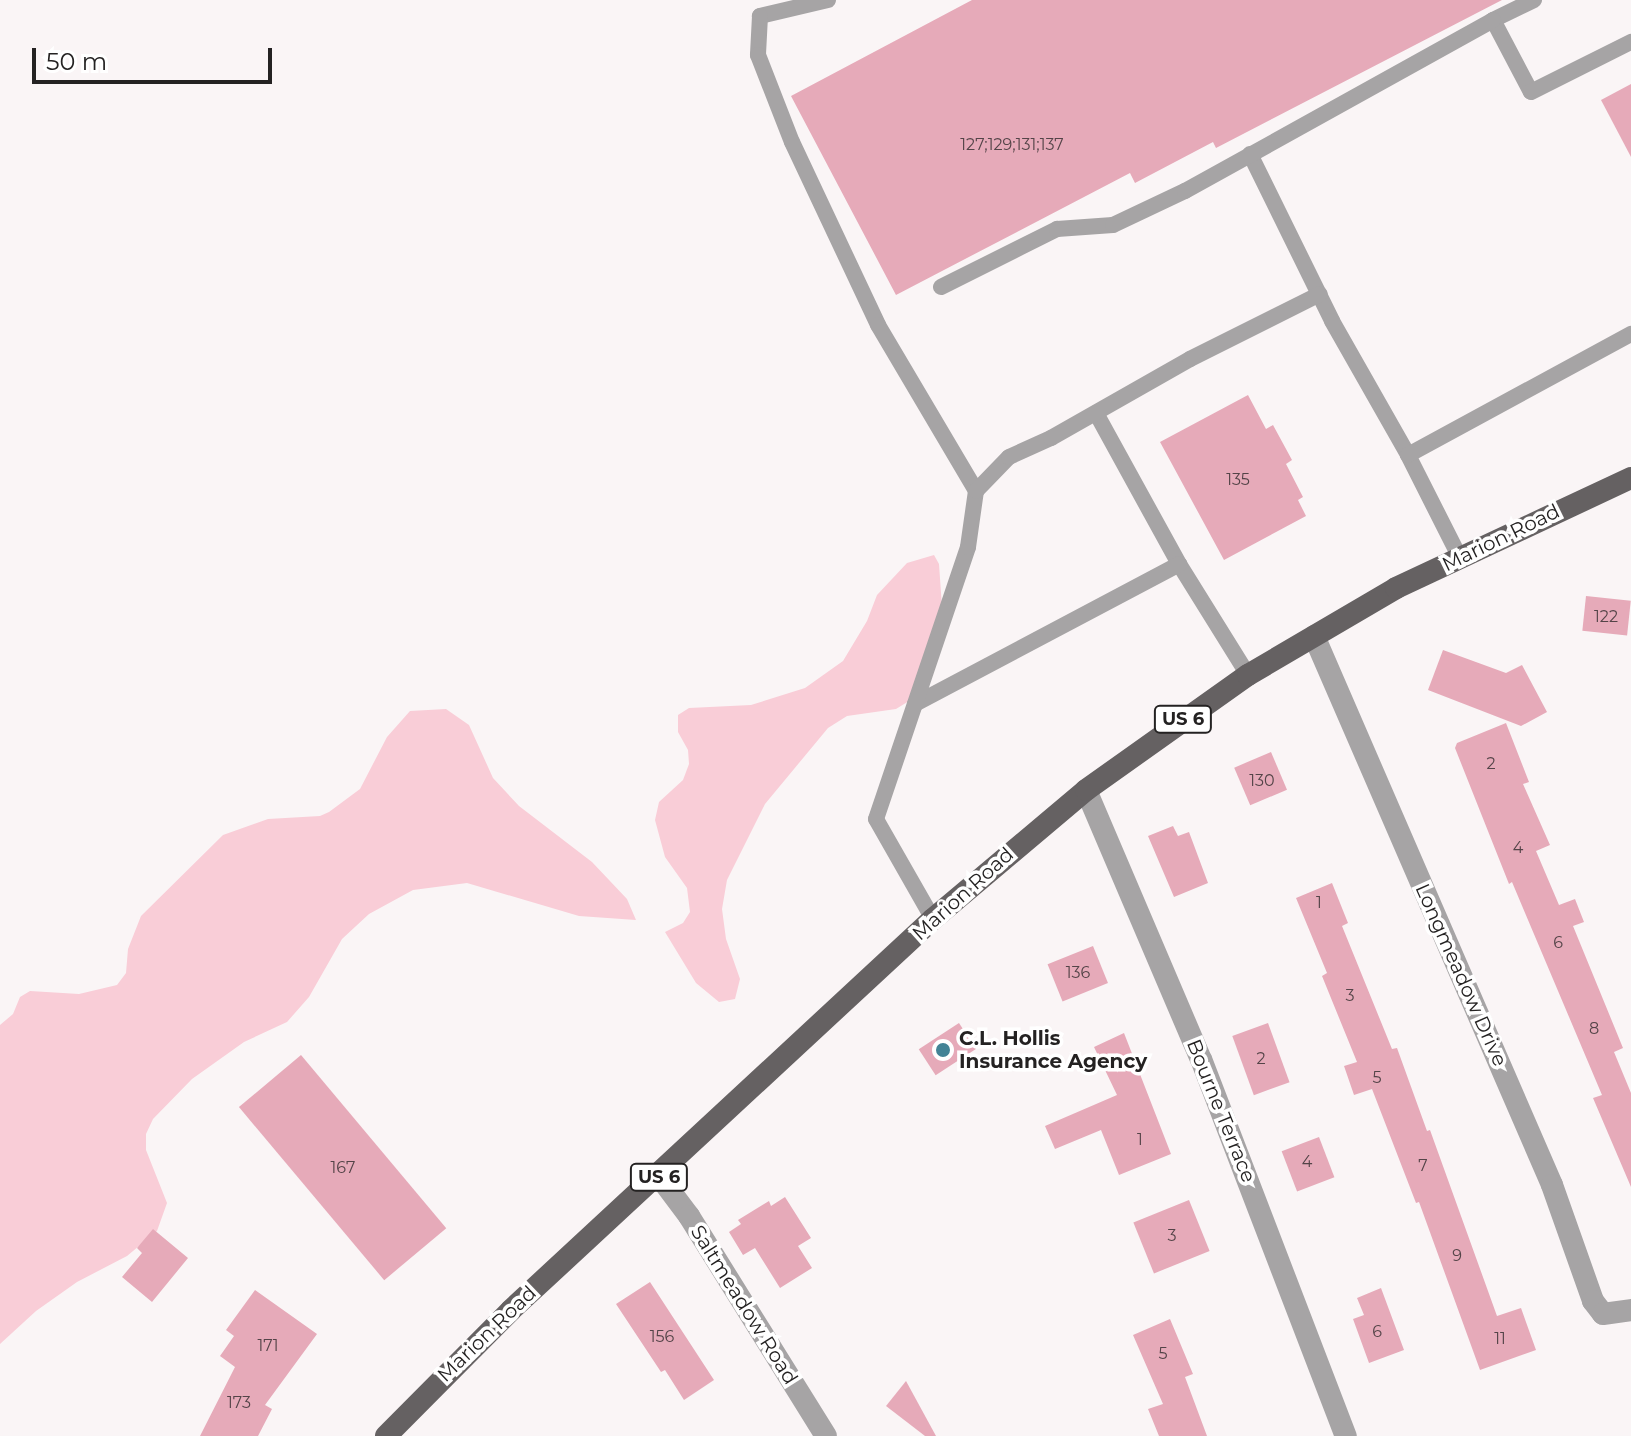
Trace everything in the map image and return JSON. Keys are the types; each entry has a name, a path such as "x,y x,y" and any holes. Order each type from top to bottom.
{"main road":[{"name":"Marion Road","path":"386,1436 511,1310 933,919 1086,790 1248,675 1396,588 1631,478"}],"street":[{"name":"Longmeadow Drive","path":"1314,636 1552,1185 1593,1301 1603,1314 1631,1310"},
{"name":"Bourne Terrace","path":"1086,790 1201,1059 1346,1436"},
{"name":"Saltmeadow Road","path":"659,1176 689,1216 826,1436"}],"lane":[{"path":"828,0 760,16 758,55 792,142 878,325 976,491"},
{"path":"941,287 1057,229 1113,225 1185,191 1534,0"},
{"path":"1493,20 1531,92 1631,42"},
{"path":"1250,154 1332,321 1408,455 1460,558"},
{"path":"933,919 876,819 968,547 976,491 1009,457 1096,413 1190,359 1320,294"},
{"path":"1408,455 1631,334"},
{"path":"1096,413 1179,564 1248,675"},
{"path":"915,704 1179,564"}],"shaded area":[{"path":"934,555 939,564 942,607 922,693 896,709 847,716 828,728 765,804 727,880 722,909 726,939 740,979 735,999 719,1002 696,983 665,932 683,923 690,912 687,888 665,857 655,820 659,802 683,780 689,764 688,750 678,732 678,715 689,708 751,705 805,688 843,661 867,621 877,595 907,563"},
{"path":"446,709 469,725 493,778 519,806 592,862 627,899 636,920 579,916 467,883 413,890 369,914 342,939 309,997 287,1022 244,1042 192,1079 153,1119 146,1134 146,1150 167,1203 157,1231 127,1256 77,1282 36,1311 0,1344 0,1025 13,1014 20,997 30,991 79,994 117,985 126,973 128,949 141,916 223,835 268,819 320,816 329,812 360,789 387,737 410,711"}],"building":[{"path":"972,0 1502,0 1216,148 1213,142 1135,183 1130,173 896,295 791,96"},
{"path":"1631,84 1631,157 1601,100"},
{"path":"1248,395 1266,429 1273,425 1292,460 1286,464 1303,497 1298,500 1306,516 1224,560 1160,442"},
{"path":"1586,596 1631,601 1627,636 1582,631"},
{"path":"1443,650 1506,673 1522,665 1547,712 1521,726 1428,690"},
{"path":"1506,723 1529,782 1523,784 1550,845 1536,851 1559,905 1575,899 1584,922 1573,926 1623,1048 1614,1052 1631,1093 1631,1187 1593,1098 1602,1095 1512,882 1509,884 1455,748 1457,743"},
{"path":"1271,752 1287,790 1250,805 1234,768"},
{"path":"1173,826 1178,836 1189,832 1208,883 1174,897 1148,836"},
{"path":"1332,883 1348,923 1342,926 1392,1049 1397,1048 1427,1131 1430,1130 1497,1316 1521,1308 1536,1350 1480,1370 1419,1202 1416,1203 1372,1089 1354,1095 1344,1066 1357,1062 1322,976 1327,973 1296,898"},
{"path":"1093,946 1108,983 1063,1001 1048,964"},
{"path":"959,1023 976,1049 936,1075 919,1049"},
{"path":"1268,1023 1290,1082 1254,1095 1232,1036"},
{"path":"1124,1033 1171,1154 1119,1175 1101,1130 1055,1149 1045,1126 1117,1095 1094,1047"},
{"path":"301,1055 446,1228 384,1280 239,1107"},
{"path":"1319,1137 1334,1177 1297,1191 1282,1151"},
{"path":"785,1197 811,1238 798,1246 812,1268 780,1288 755,1248 743,1255 729,1232 741,1224 738,1220 769,1201 771,1206"},
{"path":"1189,1200 1210,1251 1154,1273 1133,1222"},
{"path":"153,1229 188,1258 152,1302 122,1277 142,1253 137,1248"},
{"path":"650,1282 714,1380 684,1400 665,1370 661,1372 616,1304"},
{"path":"1381,1288 1404,1350 1369,1363 1353,1319 1364,1315 1357,1298"},
{"path":"255,1290 317,1334 265,1405 272,1409 258,1436 200,1436 235,1367 220,1356 234,1336 226,1330"},
{"path":"1170,1319 1193,1374 1185,1377 1207,1436 1159,1436 1148,1409 1163,1404 1133,1335"},
{"path":"906,1381 936,1436 925,1436 886,1406"}],"place":[{"name":"C.L. Hollis Insurance Agency","path":"943,1050"}]}
